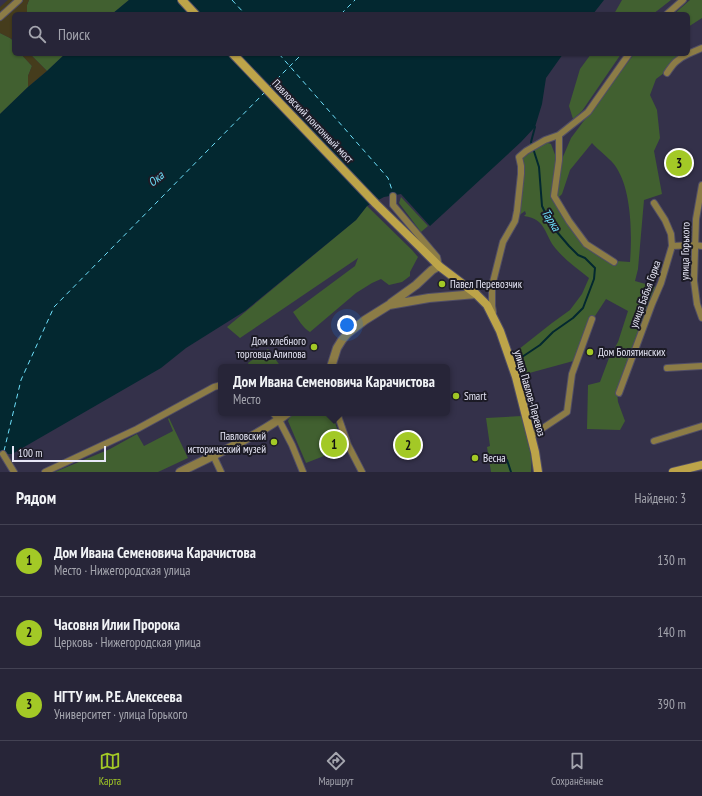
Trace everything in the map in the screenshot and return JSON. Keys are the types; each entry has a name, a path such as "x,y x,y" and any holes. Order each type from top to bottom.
{"main road":[{"path":"182,0 193,12"},
{"name":"Павловский понтонный мост","path":"235,56 376,204 439,266"},
{"name":"улица Павлов-Перевоз","path":"439,266 476,294 487,305 496,321 516,377 531,436 538,472"},
{"path":"673,472 702,466"}],"street":[{"path":"0,17 18,0"},
{"path":"669,12 684,0"},
{"path":"690,53 702,48"},
{"path":"614,262 586,244 569,221 554,196 559,160 559,135 588,112 628,56"},
{"path":"667,73 673,64 684,56"},
{"name":"улица Павлов-Перевоз","path":"496,321 492,306 492,286 503,242 515,221 521,181 519,157 545,140 559,135"},
{"name":"улица Горького","path":"702,185 696,219 694,281 697,304 702,318"},
{"path":"332,364 337,348 342,340 353,329 389,305 439,266 437,257 393,206 393,196"},
{"name":"улица Бабья Горка","path":"619,393 661,282 672,246 671,234 665,220 654,204"},
{"path":"672,246 702,246"},
{"path":"389,305 429,298 476,294"},
{"path":"531,436 567,412 572,374 592,319"},
{"path":"667,368 702,366"},
{"path":"45,472 137,429 218,386"},
{"path":"276,416 292,445 302,472"},
{"path":"180,472 242,441 284,416"},
{"path":"338,416 348,445 362,472"},
{"path":"654,441 702,426"},
{"path":"3,454 14,472"},
{"path":"213,455 220,472"},
{"path":"692,468 702,471"}],"green space":[{"path":"29,0 129,0 114,12 27,12"},
{"path":"622,0 671,0 656,12 615,12"},
{"path":"690,0 702,0 702,18 690,26 690,12 676,12"},
{"path":"0,33 12,40 12,56 23,56 32,66 28,76 28,87 0,114"},
{"path":"32,56 63,56 47,71"},
{"path":"590,56 620,56 582,111 573,119 569,106 580,69"},
{"path":"632,56 678,56 664,73 656,79 650,95 657,110 660,138 654,151 662,194 644,200 638,269 635,281 656,287 617,392 618,402 625,421 620,430 587,429 588,385 600,382 609,358 618,342 628,311 606,299 595,316 591,316 577,360 522,375 514,353 570,310 582,294 589,278 560,253 552,244 544,228 537,220 524,216 526,214 525,211 518,216 524,167 522,158 528,152 545,142 551,144 557,160 553,200 584,246 613,265 616,261 630,262 631,226 625,188 614,164 592,143 570,170 562,194 558,198 556,193 562,159 571,138"},
{"path":"401,197 428,226 421,232 399,203"},
{"path":"367,206 418,257 410,272 410,276 402,282 389,285 381,279 372,283 356,293 310,332 307,330 293,312 355,266 358,258 240,338 227,327 356,220"},
{"path":"268,349 279,364 248,364"},
{"path":"290,416 333,416 339,435 324,440 329,454 306,463 288,421"},
{"path":"522,416 528,437 531,472 491,472 487,447 490,446 486,418"},
{"path":"169,418 188,458 158,472 55,472 110,449 137,434 144,446 173,431 168,419"}],"sand":[{"path":"8,0 29,0 27,12 12,12 12,39 0,33 0,7"},
{"path":"23,56 32,56 47,71 28,87 28,76 32,66"}],"water":[{"path":"129,0 604,0 595,12 114,12"},
{"name":"Ока","path":"63,56 562,56 546,78 542,104 535,127 521,142 430,226 401,194 384,197 367,206 356,220 245,311 186,348 161,368 12,454 3,454 0,457 0,114"}],"waterway":[{"name":"Тарка","path":"522,357 540,345 553,332 573,318 583,308 594,279 595,268 585,258 578,255 551,225 542,206 539,167 531,142 535,127 533,125"},
{"name":"Тарка","path":"507,460 511,472"}],"ferry route":[{"path":"232,0 243,12"},
{"path":"343,12 355,0"},
{"path":"281,56 388,178 393,193"},
{"path":"270,86 300,56"},
{"path":"4,451 21,380 54,307 265,92"}],"place":[{"name":"НГТУ им. Р.Е. Алексеева","path":"679,163"},
{"name":"Павел Перевозчик","path":"442,284"},
{"name":"Дом хлебного торговца Алипова","path":"314,347"},
{"name":"Дом Болятинских","path":"590,352"},
{"name":"Smart","path":"456,396"},
{"name":"Павловский исторический музей","path":"274,442"},
{"name":"Дом Ивана Семеновича Карачистова","path":"334,444"},
{"name":"Часовня Илии Пророка","path":"408,445"},
{"name":"Весна","path":"475,458"}]}
